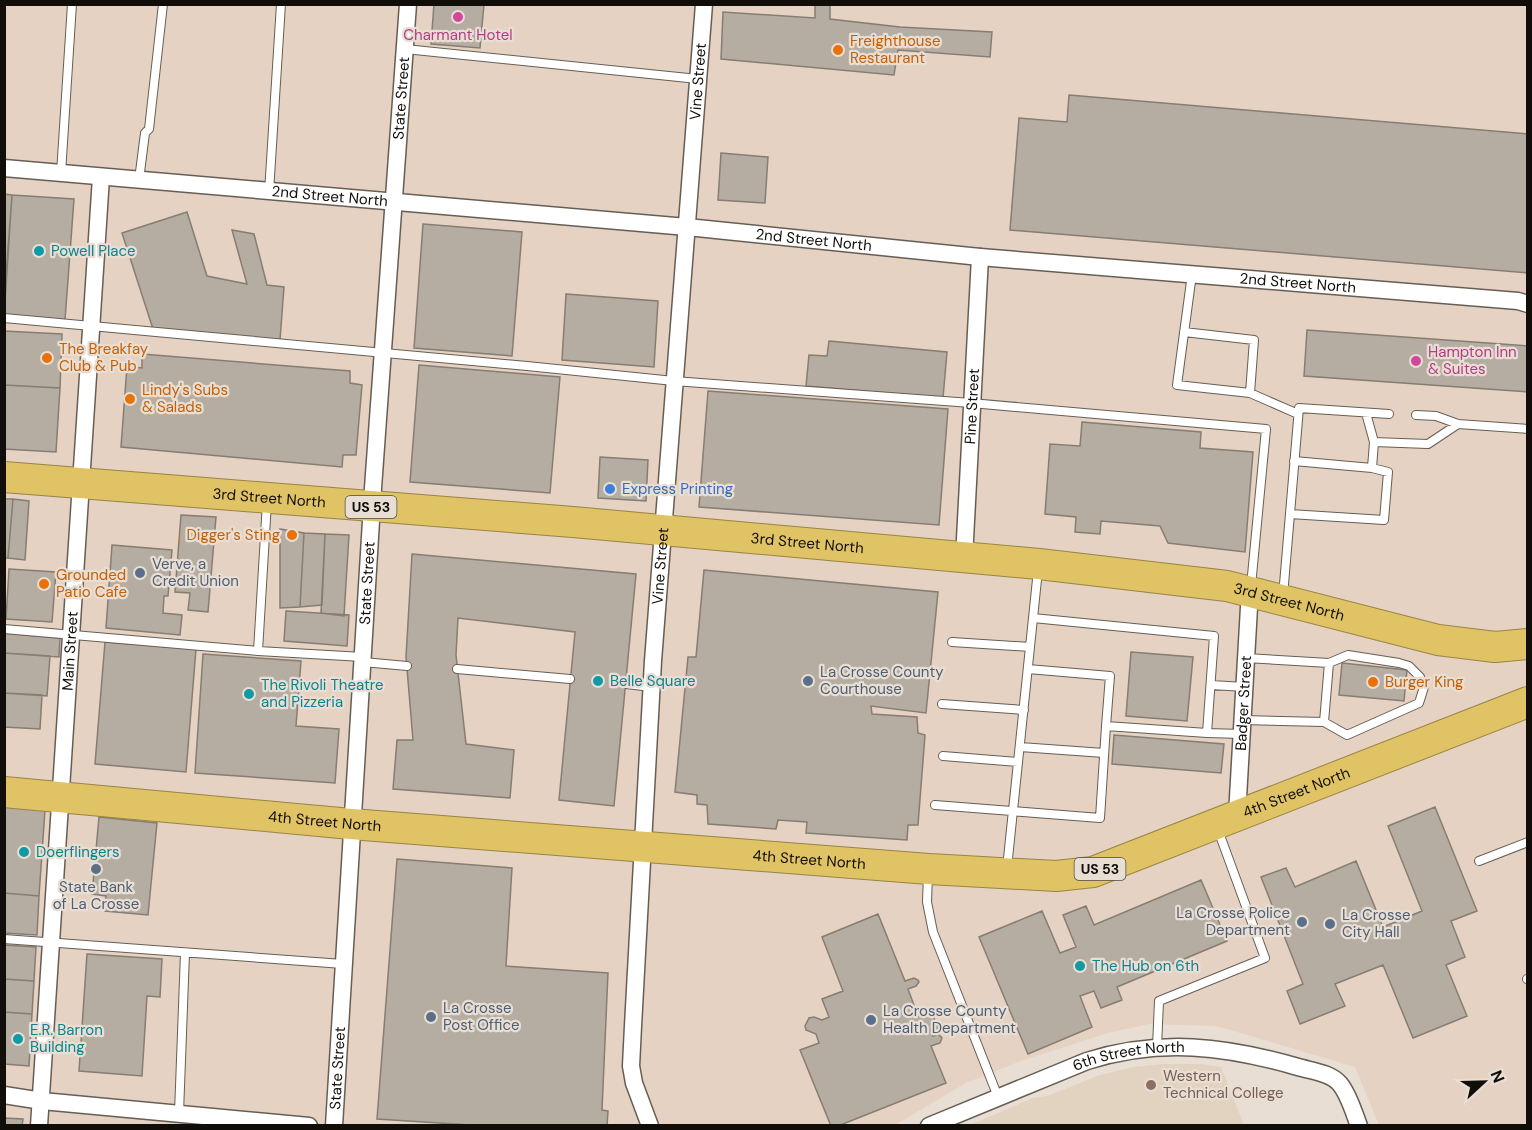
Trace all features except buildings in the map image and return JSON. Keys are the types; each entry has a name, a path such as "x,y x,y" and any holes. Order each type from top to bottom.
{"highway":[{"name":"US 53","path":"4,477 80,484"},
{"name":"3rd Street North","path":"80,484 1039,564 1250,590 1438,640 1495,647 1527,644"},
{"name":"4th Street North","path":"60,797 351,824 929,869 1056,876 1093,872 1527,702"},
{"name":"US 53","path":"4,792 60,797"}],"street":[{"name":"State Street","path":"334,1125 351,824 408,4"},
{"name":"Vine Street","path":"650,1125 634,1083 631,1066 652,687 704,4"},
{"name":"2nd Street North","path":"4,168 687,226 980,257 1524,302"},
{"name":"Main Street","path":"39,1125 101,177"},
{"name":"Pine Street","path":"964,558 980,257"},
{"name":"Badger Street","path":"1226,820 1243,727 1250,590"},
{"name":"6th Street North","path":"929,1125 1087,1061 1126,1050 1191,1046 1265,1057 1327,1075 1341,1085 1359,1125"},
{"path":"4,1095 42,1101 309,1125"}],"lane":[{"path":"61,173 72,4"},
{"path":"139,180 145,133 150,129 163,4"},
{"path":"269,192 281,4"},
{"path":"405,49 698,78"},
{"path":"1192,274 1177,385 1250,393 1298,414"},
{"path":"4,318 674,381 972,403 1266,429 1250,590"},
{"path":"1184,332 1254,340 1250,393"},
{"path":"1283,599 1299,408 1389,414"},
{"path":"1366,413 1374,442 1372,468"},
{"path":"1416,415 1436,416 1458,424 1527,429"},
{"path":"1374,442 1428,444 1458,424"},
{"path":"1290,514 1384,520 1388,472 1372,468 1294,461"},
{"path":"258,651 267,498"},
{"path":"1007,873 1039,564"},
{"path":"1033,618 1214,636 1208,732"},
{"path":"4,629 363,659 407,666"},
{"path":"952,642 1030,647"},
{"path":"1106,726 1208,732 1243,727 1324,722 1347,735 1419,703 1424,687 1420,676 1409,666 1399,663 1348,655 1329,663 1246,658"},
{"path":"1324,722 1329,663"},
{"path":"458,669 570,679"},
{"path":"935,805 1100,818 1110,676 1028,669"},
{"path":"626,684 652,687"},
{"path":"1211,685 1245,687"},
{"path":"942,704 1024,710"},
{"path":"1020,747 1104,753"},
{"path":"943,756 1018,762"},
{"path":"1157,1047 1160,1001 1265,958 1226,820"},
{"path":"1479,861 1527,842"},
{"path":"929,869 927,902 933,932 998,1097"},
{"path":"4,939 343,964"},
{"path":"179,1113 185,953"}],"shaded area":[{"path":"5,5 1527,5 1527,1125 1379,1125 1355,1067 1213,1026 1149,1024 1108,1033 1018,1062 966,1083 895,1125 5,1126"},
{"name":"Western Technical College","path":"1201,1064 1221,1067 1244,1125 970,1125 1033,1098 1047,1096 1100,1075 1134,1067"}],"place":[{"name":"Charmant Hotel","path":"458,17"},
{"name":"Freighthouse Restaurant","path":"838,50"},
{"name":"Powell Place","path":"39,251"},
{"name":"The Breakfay Club & Pub","path":"47,358"},
{"name":"Hampton Inn & Suites","path":"1416,361"},
{"name":"Lindy's Subs & Salads","path":"130,399"},
{"name":"Express Printing","path":"610,489"},
{"name":"Digger's Sting","path":"292,535"},
{"name":"Verve, a Credit Union","path":"140,573"},
{"name":"Grounded Patio Cafe","path":"44,584"},
{"name":"Belle Square","path":"598,681"},
{"name":"La Crosse County Courthouse","path":"808,681"},
{"name":"Burger King","path":"1373,682"},
{"name":"The Rivoli Theatre and Pizzeria","path":"249,694"},
{"name":"Doerflingers","path":"24,852"},
{"name":"State Bank of La Crosse","path":"96,869"},
{"name":"La Crosse Police Department","path":"1302,922"},
{"name":"La Crosse City Hall","path":"1330,924"},
{"name":"The Hub on 6th","path":"1080,966"},
{"name":"La Crosse Post Office","path":"431,1017"},
{"name":"La Crosse County Health Department","path":"871,1020"},
{"name":"E.R. Barron Building","path":"18,1039"},
{"name":"Western Technical College","path":"1151,1085"}]}
